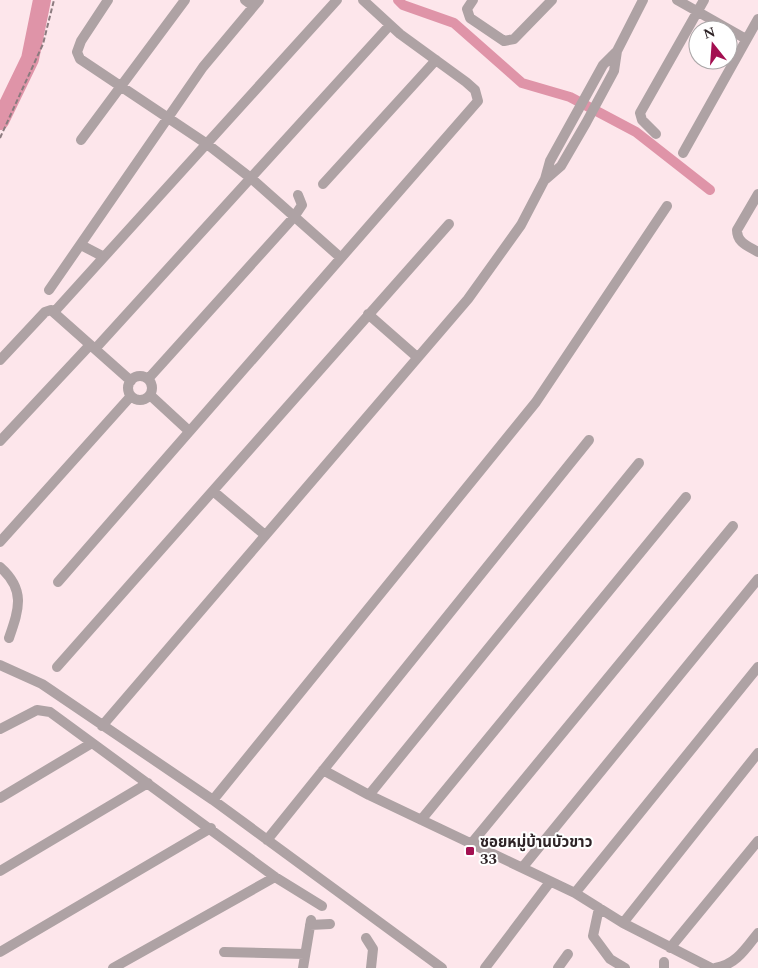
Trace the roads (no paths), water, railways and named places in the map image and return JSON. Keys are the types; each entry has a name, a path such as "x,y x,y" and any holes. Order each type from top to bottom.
{"street":[{"path":"108,0 81,41 77,52 80,60 207,144 252,179 341,258"},
{"path":"81,140 185,0"},
{"path":"0,360 45,312 55,311 336,0"},
{"path":"58,582 478,101 475,90 390,25 363,0"},
{"path":"474,0 467,9 470,18 504,41 508,41 514,39 552,0"},
{"path":"102,726 490,271 521,224 545,180 550,161 603,65 617,51 643,0"},
{"path":"677,0 746,39"},
{"path":"656,134 642,120 640,113 704,0"},
{"path":"49,290 203,67 252,2"},
{"path":"683,154 758,19"},
{"path":"0,441 252,179 390,25"},
{"path":"545,180 561,166 614,71 617,51"},
{"path":"323,184 436,60"},
{"path":"758,194 737,230 737,235 741,242 758,252"},
{"path":"148,379 294,217 302,204 298,195"},
{"path":"213,800 536,402 667,206"},
{"path":"57,667 449,224"},
{"path":"81,245 104,257"},
{"path":"55,311 131,381"},
{"path":"368,314 417,357"},
{"path":"139,376 148,379 152,387 150,395 141,400 131,396 128,389 131,381 139,376"},
{"path":"150,395 189,431"},
{"path":"0,542 131,396"},
{"path":"267,840 589,440"},
{"path":"369,795 639,463"},
{"path":"213,491 265,535"},
{"path":"421,820 686,497"},
{"path":"471,844 733,526"},
{"path":"0,567 15,584 18,594 16,618 9,638"},
{"path":"522,868 758,579"},
{"path":"0,665 42,684 213,800 442,968"},
{"path":"575,893 758,667"},
{"path":"0,729 37,710 50,712 211,828 275,877 322,906"},
{"path":"0,798 92,743"},
{"path":"623,923 758,753"},
{"path":"323,770 369,795 575,893 623,923 711,968"},
{"path":"0,872 148,783"},
{"path":"0,952 211,828"},
{"path":"670,948 758,841"},
{"path":"113,968 275,877"},
{"path":"485,968 550,882"},
{"path":"599,908 593,936 610,960 625,968"},
{"path":"303,968 311,923 330,924"},
{"path":"715,968 724,967 737,959 758,933"},
{"path":"366,938 373,949 371,968"},
{"path":"224,952 305,954"},
{"path":"558,968 568,954"}],"waterway":[{"path":"0,121 30,59 42,0"},
{"path":"398,0 403,5 454,23 522,83 570,97 636,132 710,190"}],"place":[{"name":"ซอยหมู่บ้านบัวขาว 33","path":"470,851"}]}
